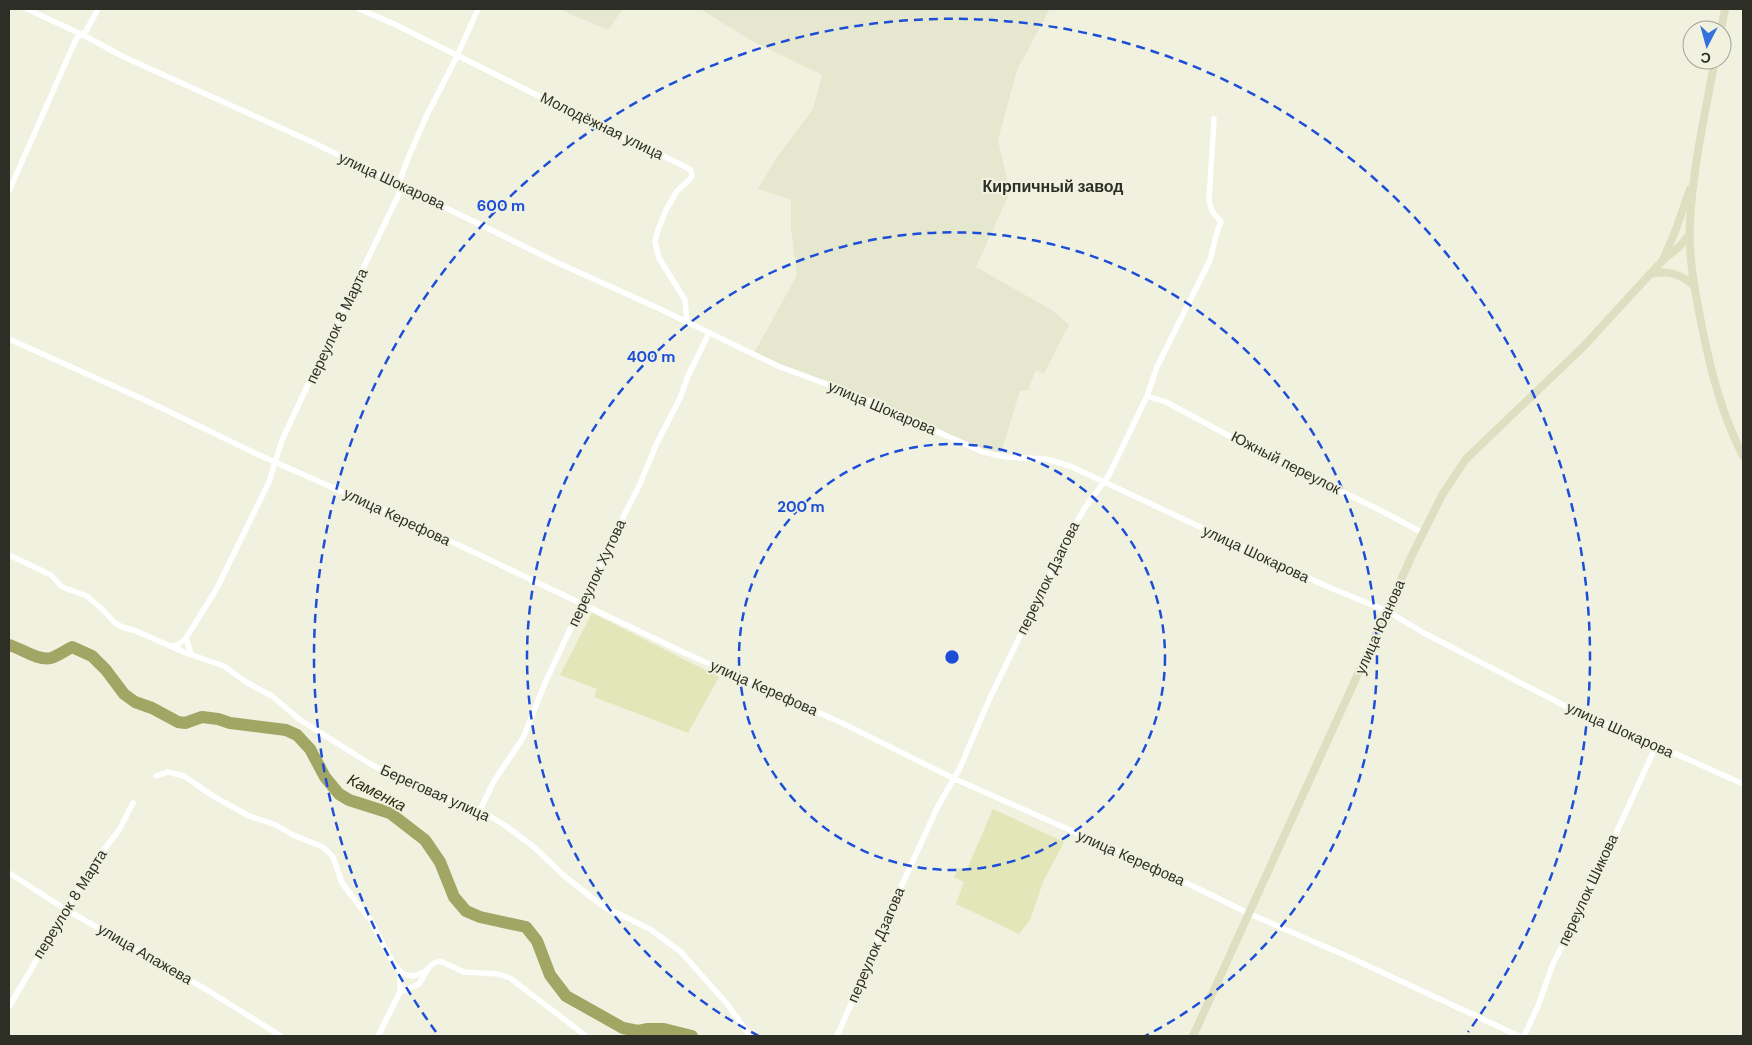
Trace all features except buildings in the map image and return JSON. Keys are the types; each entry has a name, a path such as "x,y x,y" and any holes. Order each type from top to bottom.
{"street":[{"name":"улица Шокарова","path":"27,9 124,56 312,142 556,262 778,366 856,395 983,452 1006,457 1056,461 1105,482 1311,579 1387,611 1424,633 1571,709 1743,784"},
{"path":"9,191 73,46 77,38 86,31 98,9"},
{"name":"Молодёжная улица","path":"359,9 394,24 690,170 692,176 677,191 666,210 655,242 659,258 685,300 687,322"},
{"name":"переулок 8 Марта","path":"186,638 224,574 269,482 282,440 399,194 403,171 426,117 478,9"},
{"path":"1713,70 1696,170 1690,234 1694,286 1716,390 1729,426 1743,456"},
{"name":"переулок Дзагова","path":"838,1036 898,893 938,806 959,770 1011,654 1066,541 1086,506 1105,482 1147,396 1157,367 1210,260 1214,239 1221,222 1212,211 1209,201 1214,119"},
{"path":"1662,260 1675,232 1696,170"},
{"path":"1662,260 1679,247 1690,234"},
{"name":"улица Юанова","path":"1193,1036 1387,611 1450,481 1466,459 1583,347 1662,260"},
{"path":"1650,274 1659,272 1674,274 1687,280 1694,286"},
{"name":"переулок Хутова","path":"480,810 494,780 522,738 545,683 640,484 656,445 680,398 688,376 709,333"},
{"name":"улица Керефова","path":"9,339 406,520 707,663 768,688 842,722 954,778 1160,870 1250,914 1349,957 1519,1036"},
{"name":"Южный переулок","path":"1147,396 1166,402 1263,454 1378,509 1423,534"},
{"name":"Береговая улица","path":"9,555 51,574 62,587 87,596 118,625 224,666 246,682 272,696 300,720 380,769 420,790 480,810 523,838 562,874 591,897 612,911 650,929 675,948 709,982 750,1036"},
{"path":"173,646 186,638 191,654"},
{"name":"переулок Шикова","path":"1524,1036 1538,1006 1553,964 1585,901 1594,875 1609,849 1656,746"},
{"path":"156,776 168,772 184,776 213,796 249,816 276,825 293,835 323,848 333,857 342,883 371,921 393,963 400,972 413,976 428,969"},
{"name":"переулок 8 Марта","path":"9,1007 93,864 119,830 133,803"},
{"name":"улица Апажева","path":"9,873 66,909 207,990 281,1036"},
{"path":"400,992 419,984 428,969 434,963 440,961 464,972 498,974 510,978 586,1036"},
{"path":"378,1036 400,992 400,972"}],"shaded area":[{"path":"559,9 623,9 608,30"},
{"path":"700,9 1050,9 1017,70 998,140 1010,192 976,267 1055,312 1069,325 1044,374 1036,370 1028,390 1020,391 1000,456 753,355 797,275 791,229 791,200 758,189 775,160 813,109 822,75 752,41"}],"green space":[{"path":"592,613 719,677 688,733 594,697 597,689 560,675"},
{"path":"993,809 1064,842 1043,882 1030,920 1019,934 956,904 964,882 954,877 959,868 967,869"}],"waterway":[{"name":"Каменка","path":"9,645 40,658 54,657 72,647 92,656 106,670 124,694 135,702 152,708 178,722 185,723 202,717 230,723 286,730 297,735 310,749 325,777 339,794 349,800 390,813 425,840 440,862 454,897 466,911 480,917 526,927 537,941 550,975 566,996 623,1028 638,1031 664,1029 692,1036"}],"district":[{"name":"Кирпичный завод","path":"1053,186"}]}
